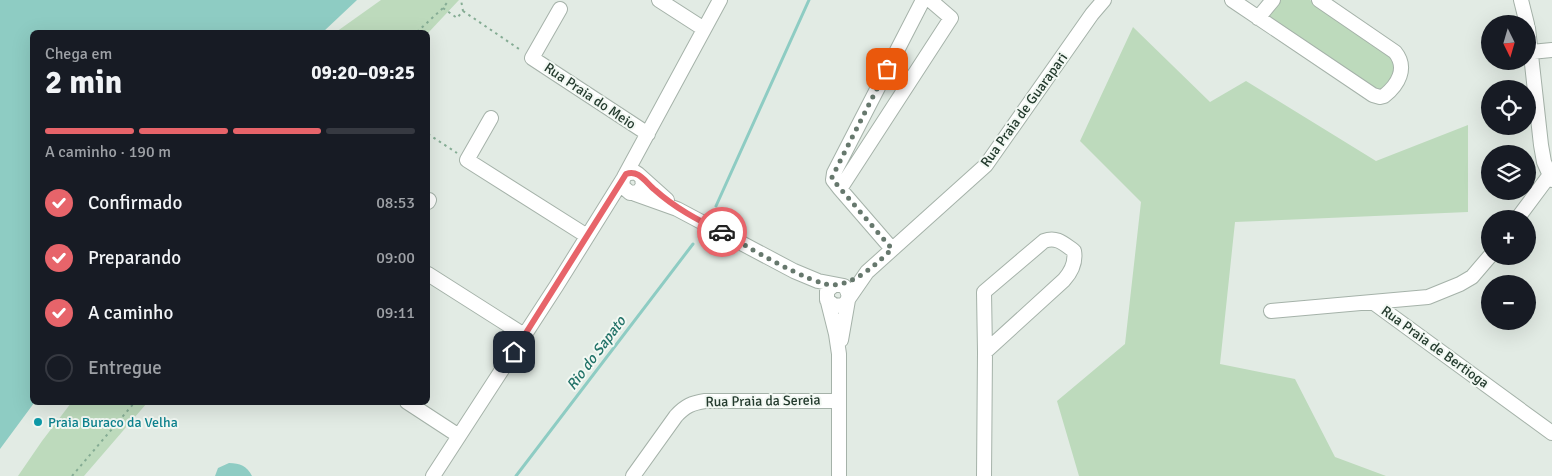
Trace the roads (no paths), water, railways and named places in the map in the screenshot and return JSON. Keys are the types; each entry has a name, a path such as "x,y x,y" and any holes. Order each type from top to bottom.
{"street":[{"path":"659,0 704,29"},
{"path":"434,476 588,236 623,178 720,0"},
{"path":"892,249 833,180 834,173 923,0"},
{"path":"840,189 951,18 930,0"},
{"name":"Rua Praia de Guarapari","path":"839,354 848,299 867,272 986,165 1092,14 1104,0"},
{"path":"1232,0 1373,95 1384,96 1400,78 1399,57 1395,52 1319,0"},
{"path":"1258,18 1273,0"},
{"path":"1521,0 1525,15"},
{"name":"Rua Praia do Meio","path":"560,9 532,58 647,137"},
{"path":"1536,51 1552,50"},
{"path":"1524,210 1551,178 1544,162 1541,145 1532,70"},
{"path":"491,118 467,160 588,236"},
{"path":"598,219 641,190 643,186 642,178 647,137"},
{"path":"623,178 635,172 652,189 677,209"},
{"path":"623,178 624,189 634,194 677,209 794,271 818,281 844,286 849,294 846,303 835,306 828,301 816,286 794,271"},
{"path":"984,476 984,292 1044,242 1054,239 1058,240 1074,251 1072,268 1064,280 985,352"},
{"name":"Rua Praia de Bertioga","path":"1374,303 1428,297 1444,292 1472,277 1482,265"},
{"name":"Rua Praia de Guarapari","path":"835,284 848,281 867,272"},
{"path":"430,275 524,335"},
{"path":"828,301 827,291 835,284"},
{"name":"Rua Praia de Guarapari","path":"828,301 839,354 839,476"},
{"path":"1271,311 1374,303"},
{"name":"Rua Praia de Bertioga","path":"1374,303 1552,433"},
{"name":"Rua Praia da Sereia","path":"633,476 676,416 684,408 694,403 705,401 839,401"},
{"path":"412,405 459,436"}],"water":[{"path":"0,0 357,0 325,30 30,30 30,405 33,405 0,449"},
{"path":"229,463 243,466 252,476 215,476 218,468"}],"waterway":[{"name":"Rio do Sapato","path":"716,206 809,0"},
{"name":"Rio do Sapato","path":"516,476 693,244"}],"place":[{"name":"Praia Buraco da Velha","path":"38,422"}]}
